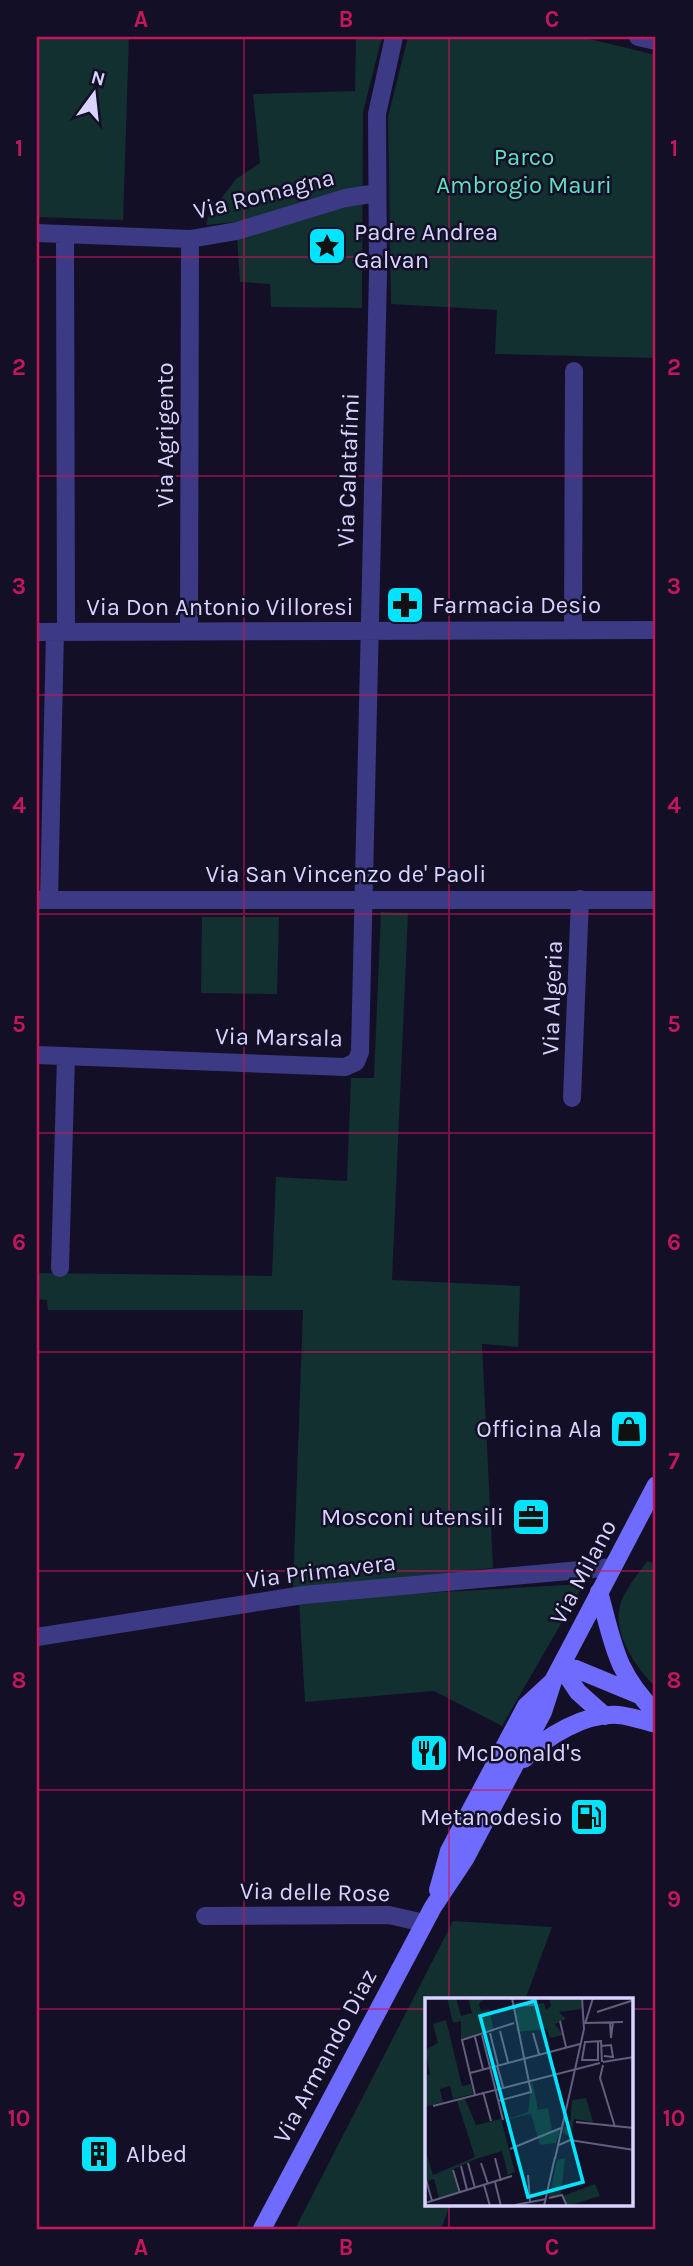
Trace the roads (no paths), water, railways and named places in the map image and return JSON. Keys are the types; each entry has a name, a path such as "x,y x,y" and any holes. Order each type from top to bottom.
{"main road":[{"name":"Via Milano","path":"457,1855 512,1771 543,1712 557,1674 656,1485"},
{"path":"599,1592 616,1659 639,1695 656,1713"},
{"path":"557,1674 576,1669 639,1695"},
{"name":"Via Milano","path":"457,1855 526,1706 557,1674"},
{"path":"557,1674 605,1716"},
{"path":"512,1771 545,1740 593,1717 619,1715 656,1724"},
{"name":"Via Armando Diaz","path":"262,2229 457,1855"}],"street":[{"name":"Via Calatafimi","path":"363,898 377,311 377,114 394,37"},
{"path":"638,37 656,41"},
{"name":"Via Romagna","path":"37,233 190,239 237,231 345,198 377,193"},
{"path":"43,900 65,234"},
{"name":"Via Agrigento","path":"188,631 190,239"},
{"path":"573,630 574,371"},
{"name":"Via Don Antonio Villoresi","path":"52,632 656,630"},
{"name":"Via Marsala","path":"37,1055 345,1068 356,1062 360,1052 363,898"},
{"name":"Via Algeria","path":"572,1098 580,899"},
{"name":"Via San Vincenzo de' Paoli","path":"43,900 656,900"},
{"path":"60,1268 66,1056"},
{"name":"Via Primavera","path":"37,1637 303,1595 613,1567"},
{"name":"Via delle Rose","path":"205,1916 428,1915"}],"place":[{"name":"Padre Andrea Galvan","path":"327,246"},
{"name":"Farmacia Desio","path":"405,605"},
{"name":"Officina Ala","path":"629,1429"},
{"name":"Mosconi utensili","path":"531,1517"},
{"name":"McDonald's","path":"429,1753"},
{"name":"Metanodesio","path":"589,1817"},
{"name":"Albed","path":"99,2154"}],"park label":[{"name":"Parco Ambrogio Mauri","path":"524,171"}]}
